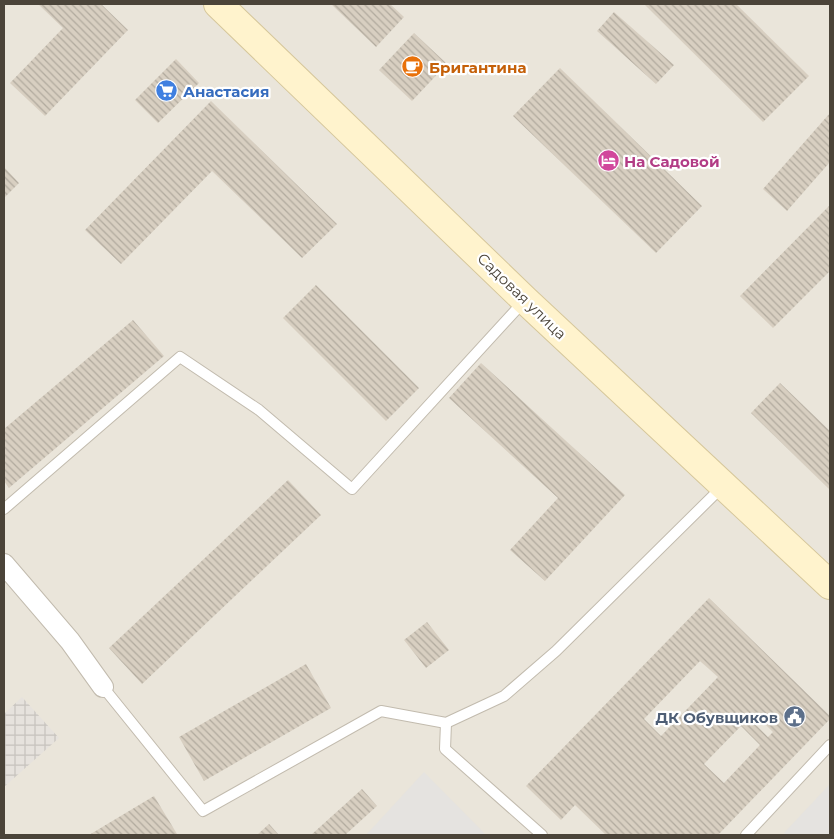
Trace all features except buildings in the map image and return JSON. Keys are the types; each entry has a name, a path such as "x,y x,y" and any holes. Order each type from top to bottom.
{"street":[{"name":"Садовая улица","path":"218,4 525,300 830,585"},
{"path":"4,564 70,641 103,687"}],"lane":[{"path":"4,509 180,357 259,410 352,489 525,300"},
{"path":"103,687 203,811 381,711 446,724 504,696 556,651 723,486"},
{"path":"446,724 445,749 542,835"},
{"path":"746,835 830,745"}],"shaded area":[{"path":"4,4 830,4 830,835 4,835"},
{"path":"22,697 59,738 4,787 4,714"},
{"path":"424,772 486,835 366,835"},
{"path":"830,784 830,835 786,835 784,833"}],"place":[{"name":"Бригантина","path":"413,67"},
{"name":"Анастасия","path":"167,91"},
{"name":"На Садовой","path":"608,161"},
{"name":"ДК Обувщиков","path":"794,717"}]}
